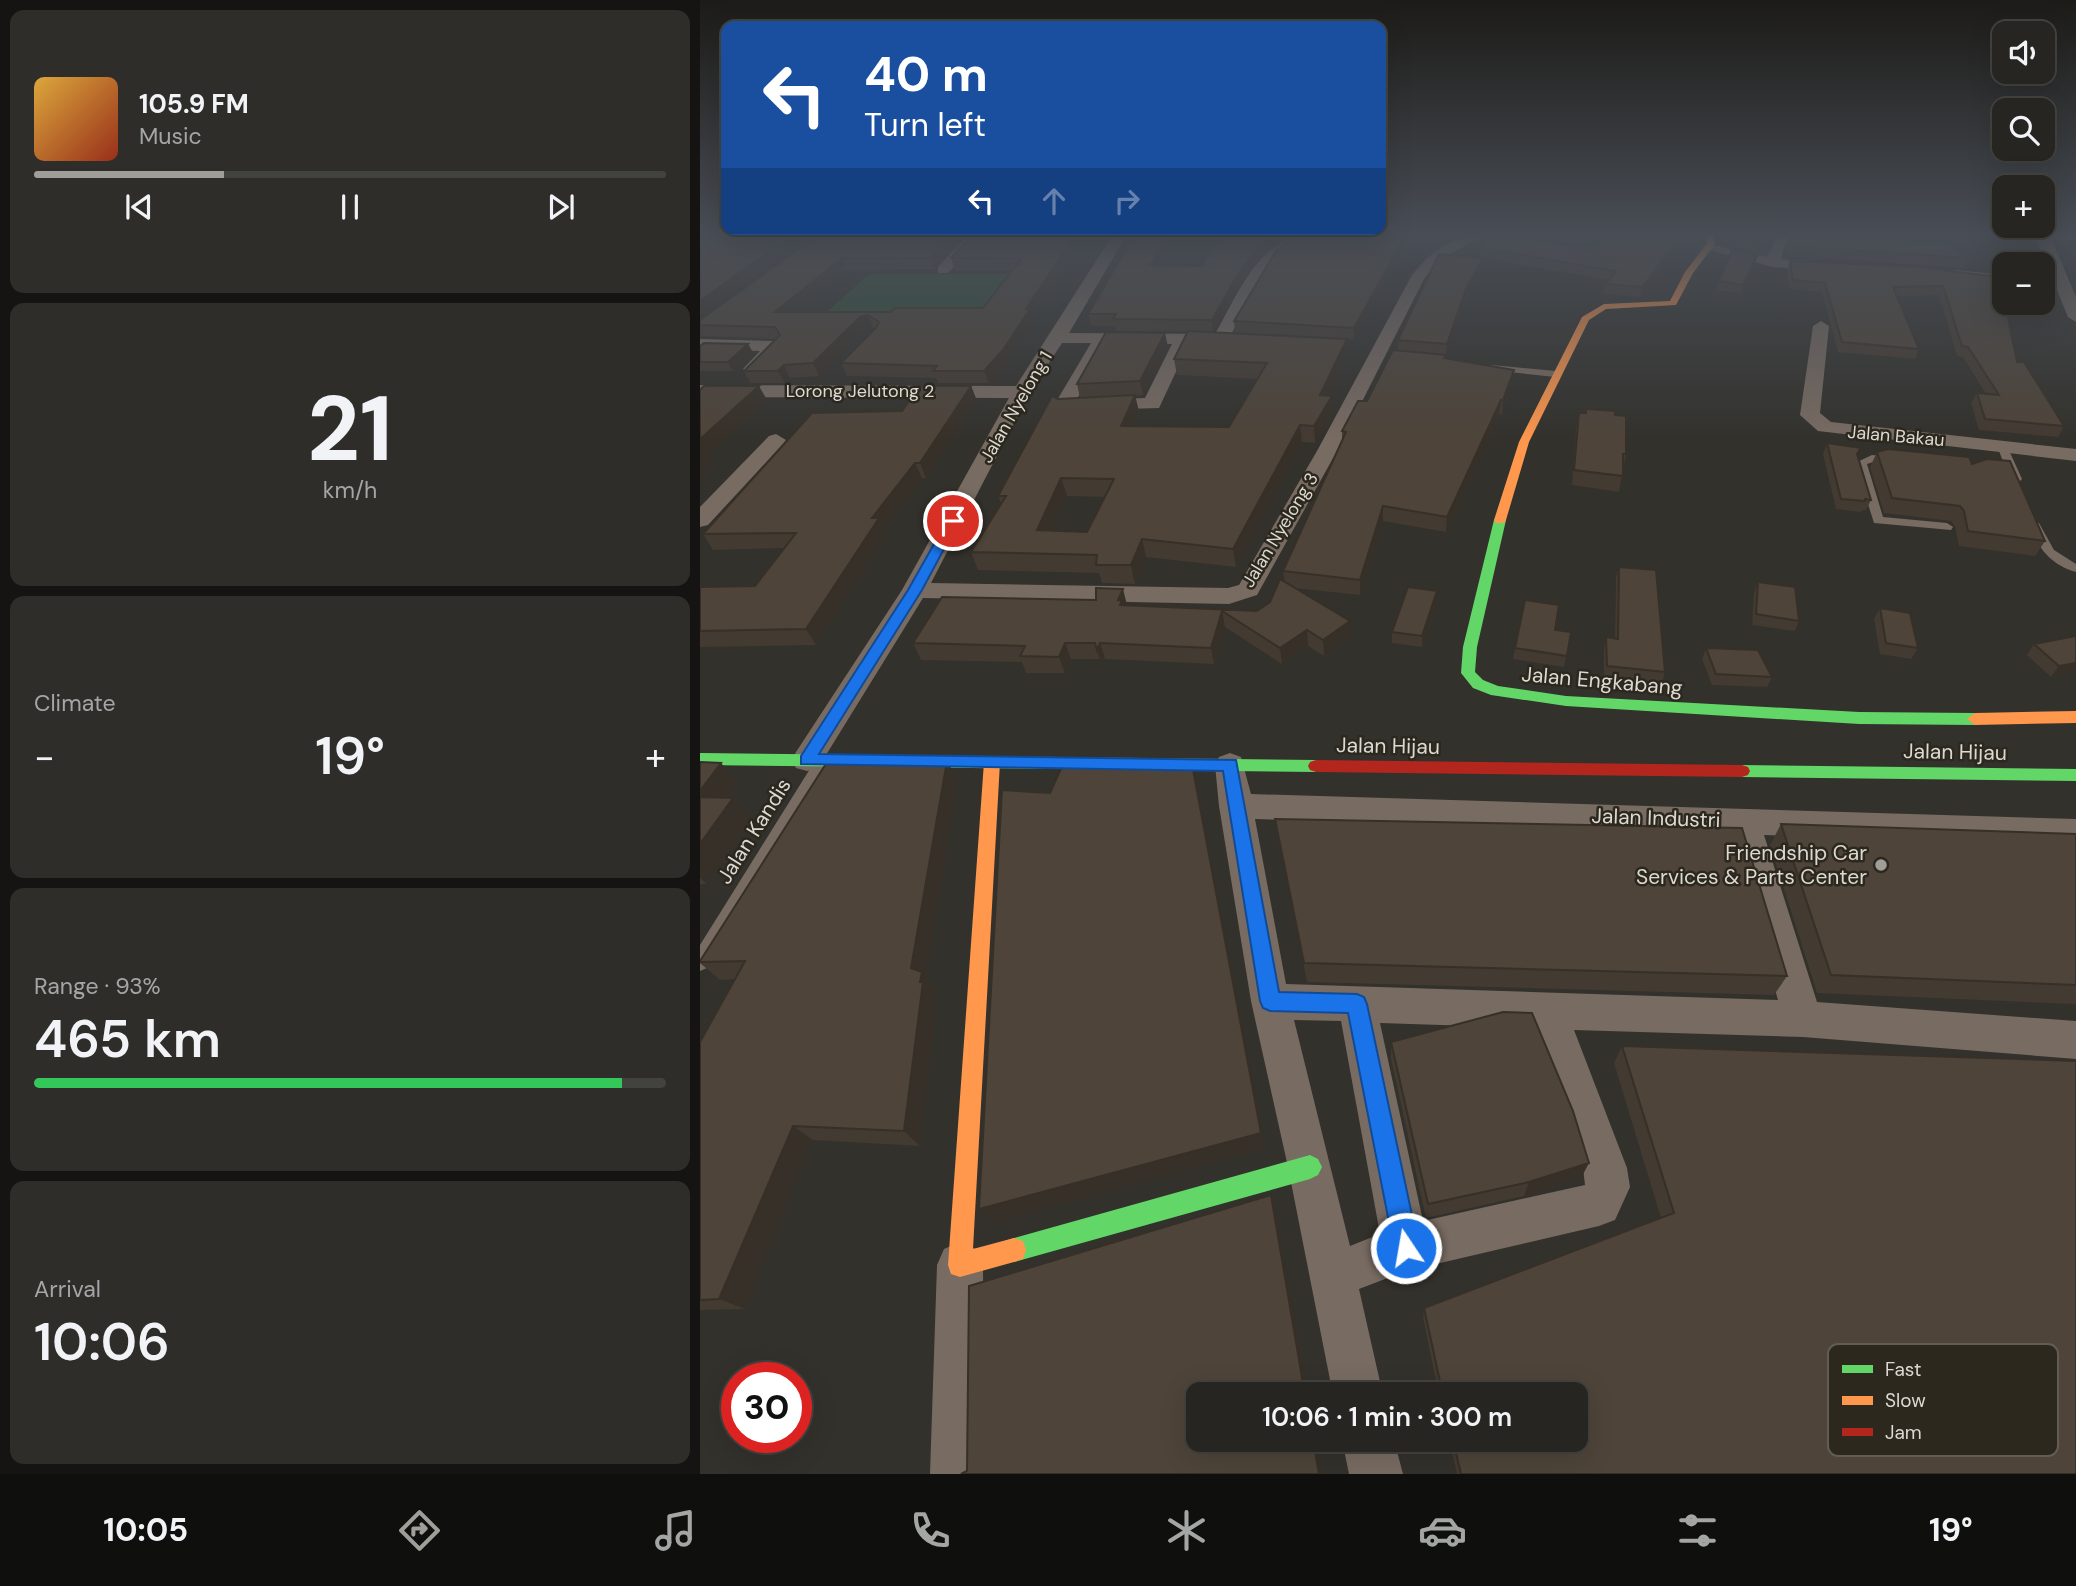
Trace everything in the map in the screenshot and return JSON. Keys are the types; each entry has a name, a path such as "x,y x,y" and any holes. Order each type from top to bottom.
{"street":[{"name":"Jalan Nyelong 1","path":"816,760 915,590 1018,399 1077,305"},
{"path":"1220,339 1240,305"},
{"name":"Jalan Nyelong 3","path":"915,590 1229,596 1248,590 1327,451 1403,305"},
{"name":"Jalan Engkabang","path":"1669,305 1663,307 1617,305 1593,309 1556,374 1524,442 1506,495 1470,647 1468,673 1478,684 1529,698 1750,714 2027,720 2076,717"},
{"name":"Jalan Bakau","path":"1821,326 1810,415 1815,422 1836,430 2076,455"},
{"path":"1056,338 1245,341"},
{"path":"1063,407 1103,338"},
{"name":"Lorong Jelutong 2","path":"700,391 818,391 1018,399 1063,407 1152,404 1184,339"},
{"path":"701,345 775,346 726,392"},
{"path":"818,391 836,373"},
{"path":"700,376 743,376"},
{"path":"700,520 776,440"},
{"name":"Jalan Hijau","path":"700,759 2076,775"},
{"path":"957,1474 960,1265 992,762"},
{"path":"1230,765 1270,1001 1310,1167 1355,1382"},
{"name":"Jalan Industri","path":"1235,806 2076,832"},
{"path":"1743,821 1803,1019"},
{"path":"1270,1001 1803,1019 2076,1040"},
{"path":"1357,1004 1406,1248"},
{"path":"1332,1276 1406,1248 1599,1204 1608,1187 1605,1168 1548,1011"},
{"path":"960,1265 1310,1167"},
{"path":"1371,1452 1376,1474"}],"lane":[{"path":"1478,367 1556,374"},
{"path":"2001,446 2006,471 2022,495"},
{"path":"1913,461 1872,458 1861,463 1877,518 1881,521 1947,527"},
{"path":"2032,518 2047,553 2061,563 2076,568"},
{"name":"Jalan Kandis","path":"700,962 816,760"}],"green space":[{"path":"835,305 988,305 977,319 818,320"}],"building":[{"path":"721,305 784,305 775,312 891,312 895,308 983,308 985,305 1029,305 1026,309 1030,309 1003,350 984,371 933,371 937,366 841,363 876,328 879,322 868,315 860,317 813,363 784,365 778,371 744,371 780,335 775,327 700,325 700,320"},
{"path":"1093,305 1221,305 1212,320 1113,319 1116,314 1088,314"},
{"path":"1244,305 1367,305 1354,328 1234,321"},
{"path":"1415,305 1461,305 1447,344 1398,340"},
{"path":"1831,305 1900,305 1919,349 1842,342"},
{"path":"1949,305 1992,305 1992,315 2007,315 2017,362 2024,362 2064,426 1985,419 1977,393 1999,395 1968,347 1962,346"},
{"path":"1188,331 1347,339 1320,395 1332,396 1314,426 1300,425 1233,549 1142,539 1131,565 1096,565 1097,555 971,552 1006,496 998,496 1052,396 1058,399 1135,395 1121,426 1229,427 1267,363 1174,359","holes":["1061,478 1114,479 1087,532 1037,530"]},
{"path":"1106,332 1165,333 1140,381 1077,384"},
{"path":"704,343 748,344 728,362 700,362 700,346"},
{"path":"1393,350 1446,355 1444,358 1514,370 1503,400 1447,517 1383,506 1360,580 1283,571 1346,432 1342,431 1358,401 1367,401"},
{"path":"704,386 759,386 700,439 700,390"},
{"path":"920,386 971,386 920,463 915,463 872,518 879,518 806,629 700,631 700,587 755,586 796,533 703,534 812,413 902,411"},
{"path":"1586,409 1615,411 1615,415 1626,416 1623,476 1574,470 1579,413 1586,413"},
{"path":"1827,443 1861,448 1857,454 1871,500 1841,499"},
{"path":"1888,449 1969,457 1972,464 1987,459 2010,461 2045,541 1968,531 1964,511 1960,506 1892,498 1877,452"},
{"path":"1619,567 1656,570 1665,672 1607,666 1606,637 1618,639"},
{"path":"1280,579 1350,621 1323,640 1307,630 1280,648 1222,611 1211,648 1100,643 1097,650 1095,643 1065,643 1059,657 1020,656 1025,646 913,643 942,597 1096,600 1096,588 1123,589 1118,600 1122,601 1120,605 1257,611 1270,602"},
{"path":"1758,582 1795,587 1799,621 1756,614"},
{"path":"1408,587 1437,591 1422,636 1392,632"},
{"path":"1525,600 1559,605 1555,630 1571,632 1567,656 1515,648"},
{"path":"1880,608 1910,613 1918,648 1886,643"},
{"path":"2076,636 2076,663 2059,666 2034,644"},
{"path":"1706,648 1758,650 1772,677 1716,674"},
{"path":"829,759 947,761 911,968 922,972 920,982 923,982 904,1131 793,1126 719,1299 700,1300 700,1042 745,961 700,961"},
{"path":"1065,760 1192,764 1261,1133 979,1209 1002,790 1050,793"},
{"path":"700,762 721,763 700,791"},
{"path":"700,797 733,798 700,844"},
{"path":"1275,819 1742,828 1787,976 1304,963"},
{"path":"1781,824 2076,834 2076,985 1831,975"},
{"path":"1503,1012 1532,1013 1573,1111 1589,1163 1529,1182 1428,1204 1391,1042"},
{"path":"1622,1046 2076,1061 2076,1474 1461,1474 1456,1452 1588,1452 1588,1382 1440,1382 1424,1308 1674,1213"},
{"path":"1271,1195 1303,1382 1186,1382 1186,1452 1315,1452 1319,1474 961,1474 967,1471 969,1286"}],"traffic: fast":[{"path":"1500,520 1470,647 1468,673 1478,684 1496,691 1566,701 1859,718 1975,719"},
{"path":"700,759 1316,766"},
{"path":"1742,771 2076,775"},
{"path":"1014,1250 1310,1167"}],"traffic: slow":[{"path":"1500,520 1524,442 1585,319 1604,307 1642,305"},
{"path":"1975,719 2076,717"},
{"path":"992,762 960,1265 1014,1250"}],"traffic: jam":[{"path":"1316,766 1742,771"}],"place":[{"name":"Friendship Car Services & Parts Center","path":"1881,865"}],"route":[{"path":"953,521 915,590 807,760 1230,765 1270,1001 1357,1004 1406,1248"}]}
